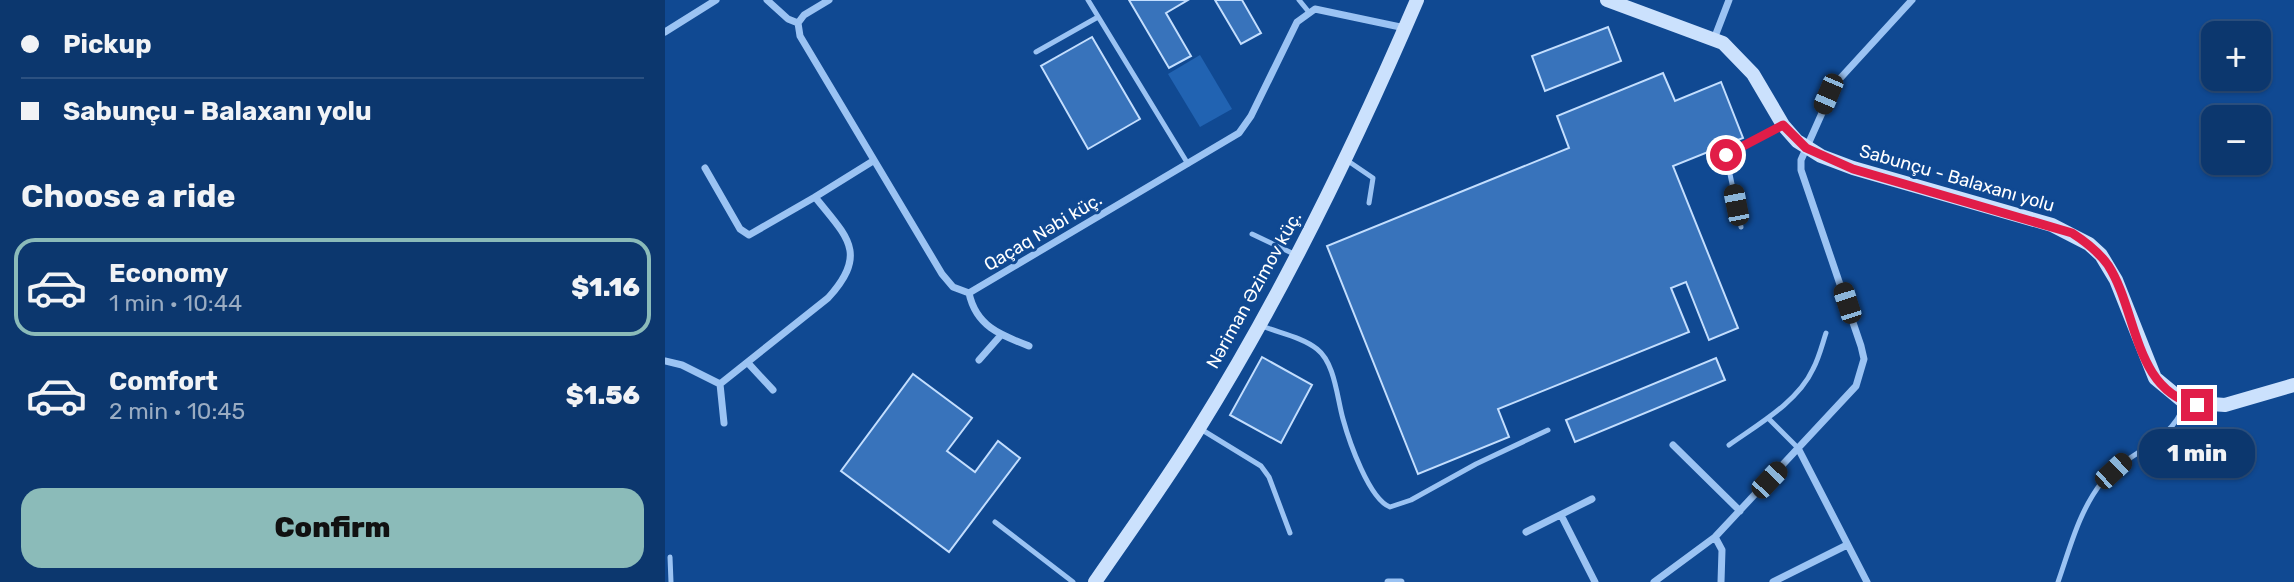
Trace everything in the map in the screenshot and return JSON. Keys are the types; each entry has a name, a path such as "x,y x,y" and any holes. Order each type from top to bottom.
{"street":[{"path":"665,32 716,0"},
{"path":"767,0 788,19 798,23"},
{"path":"829,0 804,15 798,23 800,36 948,282 960,291 969,293 971,305 982,322 1001,335 1029,346"},
{"name":"Nəriman Əzimov küç.","path":"1095,582 1199,428 1259,325 1345,159 1417,0"},
{"path":"1607,0 1714,39 1731,49 1753,74 1783,125 1806,148"},
{"path":"1714,39 1729,0"},
{"path":"1654,582 1715,537 1856,386 1864,359 1801,170 1801,160 1835,84 1912,0"},
{"path":"1308,11 1325,10 1405,28"},
{"name":"Qaçaq Nəbi küç.","path":"969,293 1239,133 1247,124 1297,22 1308,11"},
{"name":"Sabunçu - Balaxanı yolu","path":"1806,148 1853,169 2052,226 2089,244 2105,261 2116,280 2155,378 2184,402"},
{"path":"705,168 740,229 749,235 873,161"},
{"path":"720,384 828,298 849,271 852,261 845,238 815,197"},
{"path":"979,360 1001,335"},
{"path":"665,361 682,365 720,384"},
{"path":"748,363 773,390"},
{"path":"720,384 724,423"},
{"path":"2184,402 2225,405 2294,385"},
{"path":"1673,445 1740,511"},
{"path":"1798,449 1867,582"},
{"path":"1526,532 1593,499"},
{"path":"1561,515 1595,582"},
{"path":"1715,537 1722,550 1721,582"},
{"path":"1773,582 1847,545"},
{"path":"1388,582 1401,582"}],"lane":[{"path":"1088,0 1188,164"},
{"path":"1300,0 1308,11"},
{"path":"1036,52 1098,17"},
{"path":"1741,227 1726,155 1783,125"},
{"path":"1345,159 1373,178 1369,203"},
{"path":"1252,234 1296,255"},
{"path":"1259,325 1304,342 1325,358 1344,423 1372,492 1381,504 1389,507 1411,500 1476,464 1548,430"},
{"path":"1729,445 1768,418 1813,370 1826,333"},
{"path":"2058,582 2081,519 2103,481 2123,461 2172,426 2184,402"},
{"path":"1768,418 1798,449"},
{"path":"1199,428 1261,466 1269,477 1290,533"},
{"path":"995,522 1073,582"},
{"path":"670,557 671,582"}],"shaded area":[{"path":"1200,55 1232,109 1200,127 1168,74"}],"building":[{"path":"1129,0 1188,0 1166,13 1191,56 1169,68"},
{"path":"1215,0 1242,0 1261,33 1241,44"},
{"path":"1608,27 1621,61 1545,91 1532,56"},
{"path":"1092,37 1140,119 1088,149 1041,66"},
{"path":"1663,73 1675,101 1721,82 1743,138 1673,166 1738,328 1709,340 1686,282 1671,288 1689,332 1498,409 1509,437 1418,474 1327,246 1569,148 1557,116"},
{"path":"1262,357 1312,385 1281,443 1230,415"},
{"path":"1716,358 1725,380 1575,442 1566,420"},
{"path":"913,374 972,418 947,451 975,472 998,441 1020,458 949,552 841,471"}],"route":[{"path":"1726,155 1783,125 1806,148 1853,169 2072,233 2101,255 2109,267 2126,304 2147,366 2155,378 2184,402 2197,405"}]}
